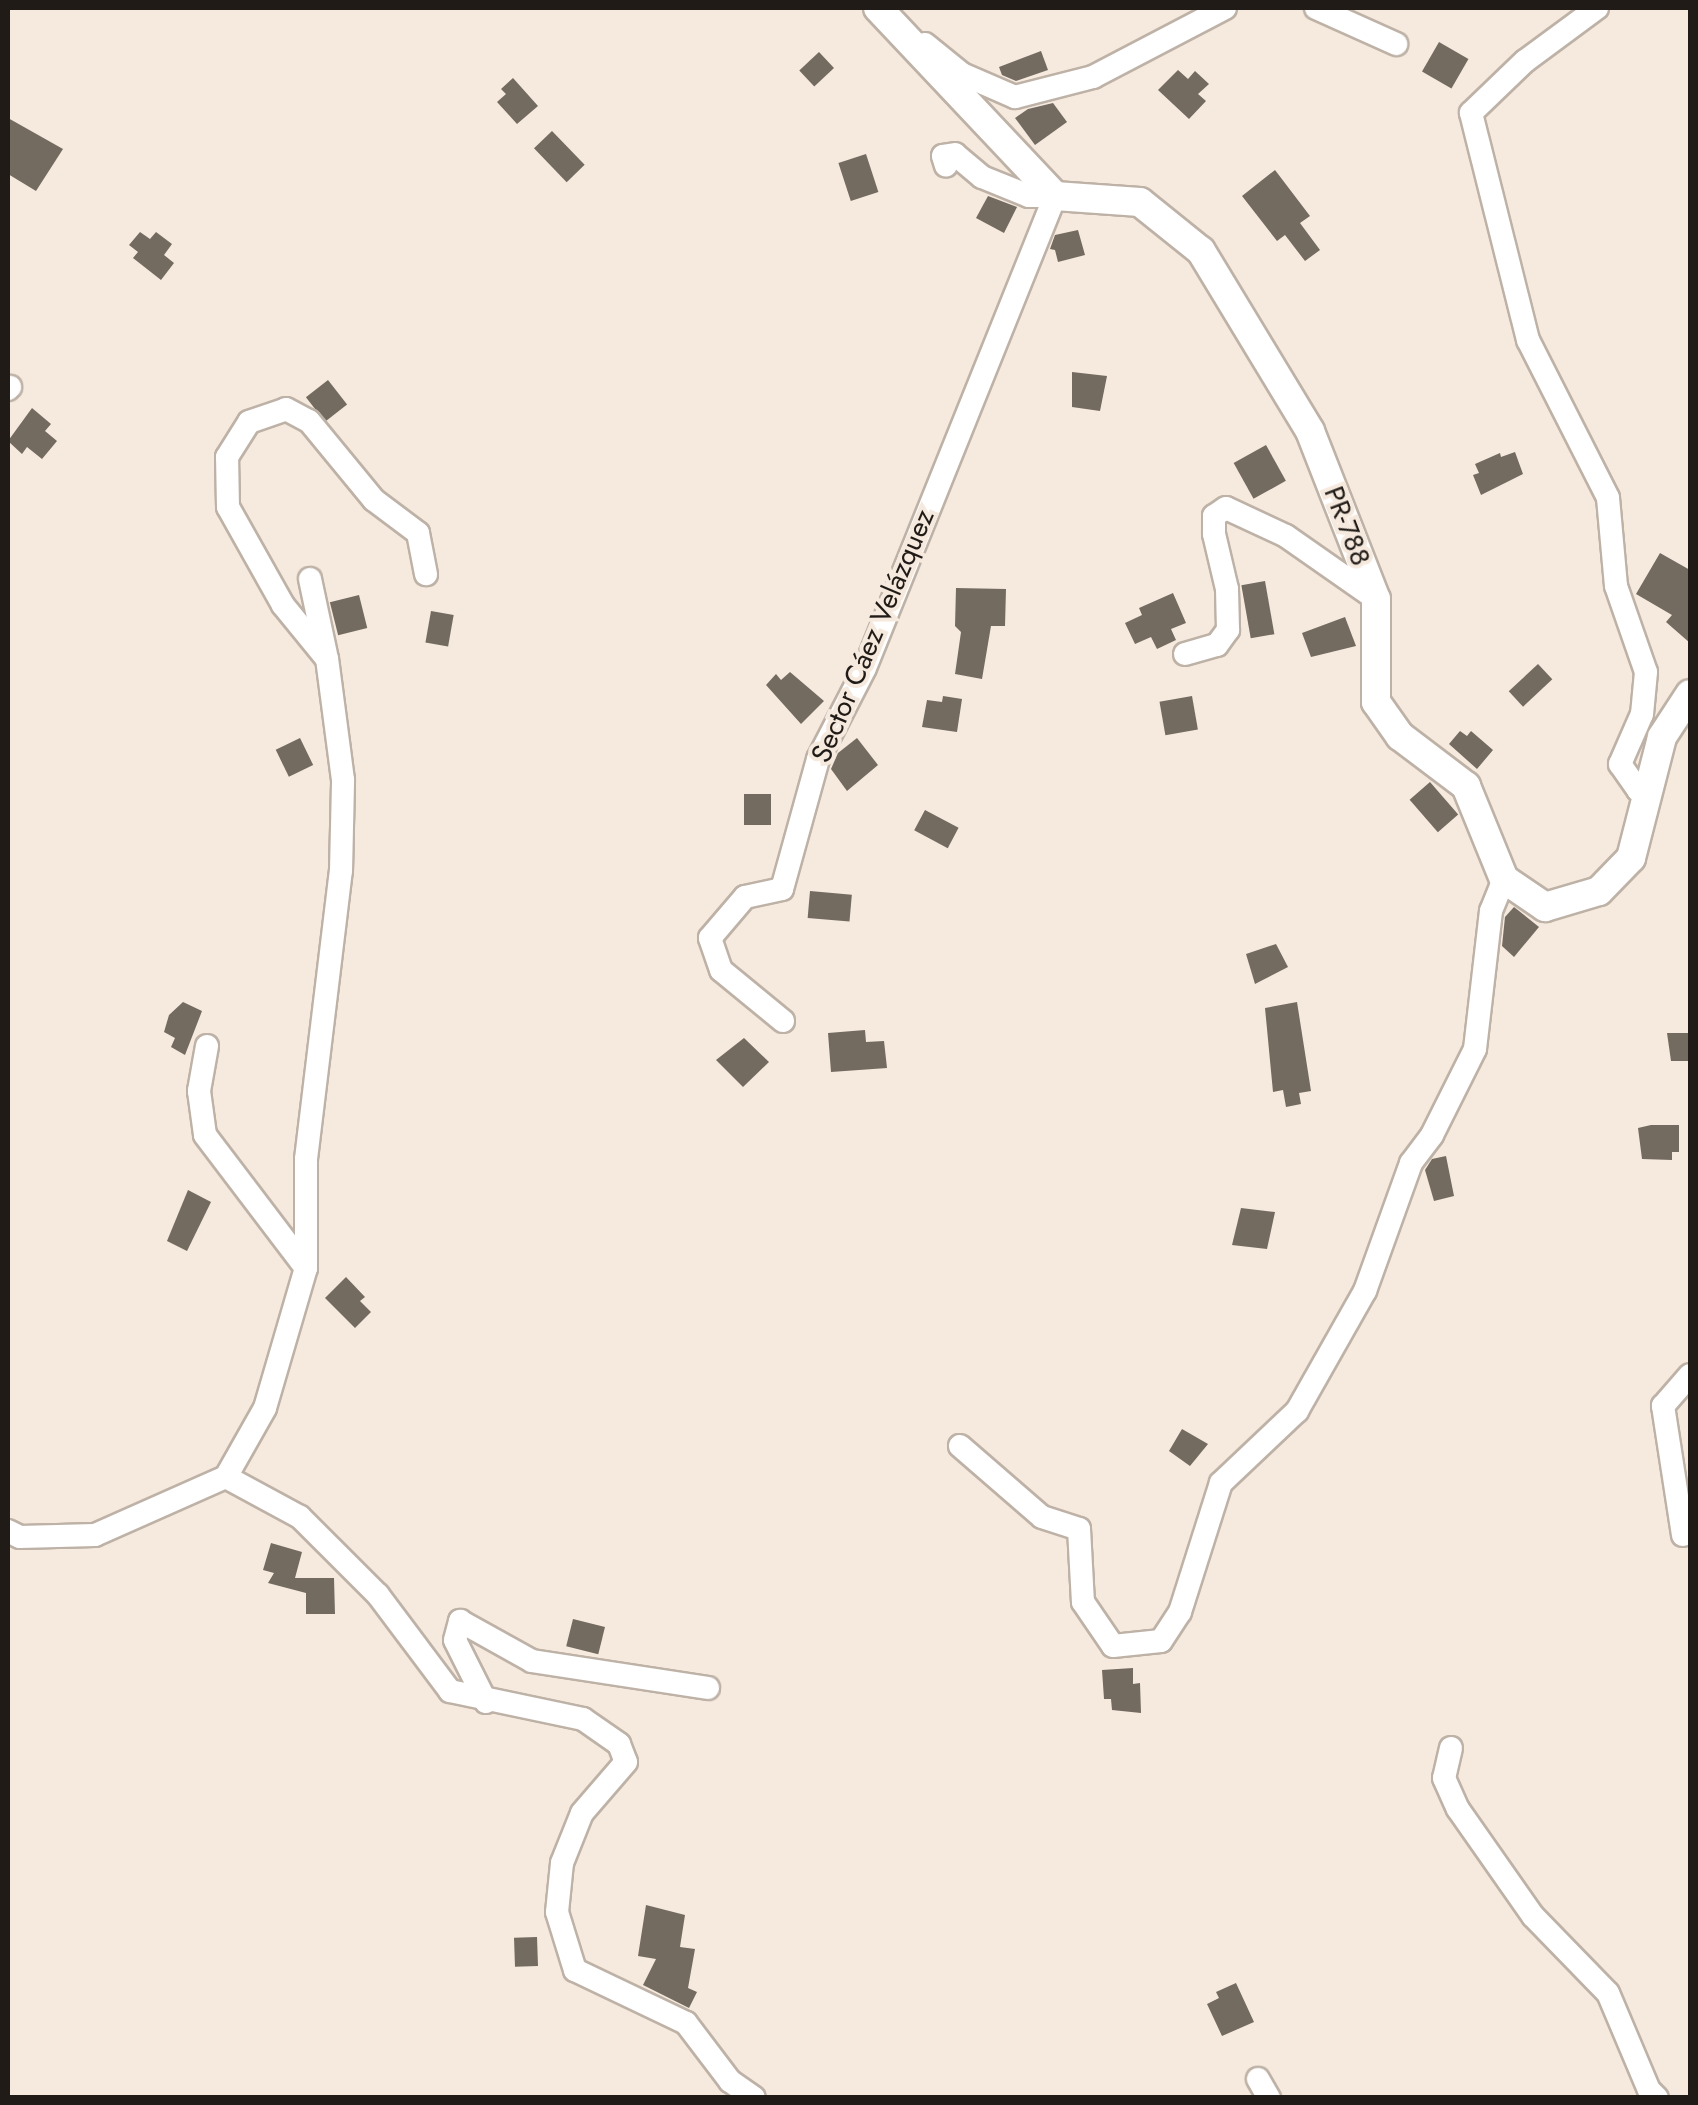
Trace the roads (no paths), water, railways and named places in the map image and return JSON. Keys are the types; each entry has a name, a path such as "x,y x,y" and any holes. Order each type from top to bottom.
{"street":[{"path":"883,14 904,26 962,74 1015,97 1093,76 1225,8"},
{"path":"1316,8 1396,44"},
{"path":"1597,8 1525,61 1471,113 1528,340 1608,498 1616,586 1646,672 1642,714 1620,764 1638,790 1645,792"},
{"path":"883,14 1055,196"},
{"path":"946,166 943,156 948,152 982,177 1029,196 1055,196"},
{"name":"PR-788","path":"1055,196 1140,202 1201,251 1310,432 1376,599 1376,702 1400,736 1466,786 1504,879"},
{"name":"Sector Cáez Velázquez","path":"783,1021 720,970 710,938 745,898 782,889 818,759 865,668 1055,196"},
{"path":"327,659 283,605 228,507 227,457 249,422 286,409 309,420 374,500 418,533 426,574"},
{"path":"1185,654 1217,645 1228,630 1228,589 1214,534 1214,516 1226,508 1286,536 1376,599"},
{"path":"8,1531 20,1537 94,1535 226,1477 265,1408 306,1268 306,1159 341,871 342,780 327,659 310,579"},
{"path":"960,1446 1042,1517 1079,1530 1083,1602 1112,1646 1161,1640 1180,1612 1221,1482 1298,1410 1365,1292 1411,1163 1432,1135 1475,1049 1491,911 1504,879 1546,908 1599,891 1631,858 1662,737 1690,694"},
{"path":"207,1046 199,1091 205,1135 306,1268"},
{"path":"1682,1535 1663,1406 1690,1375"},
{"path":"226,1477 300,1517 378,1595 450,1691 486,1702 583,1719 619,1744 626,1762 582,1813 562,1863 557,1912 575,1970 686,2023 730,2082 754,2098"},
{"path":"486,1702 455,1640 460,1621 532,1661 708,1688"},
{"path":"1451,1748 1444,1778 1458,1809 1533,1916 1608,1993 1649,2090 1657,2098"}]}
